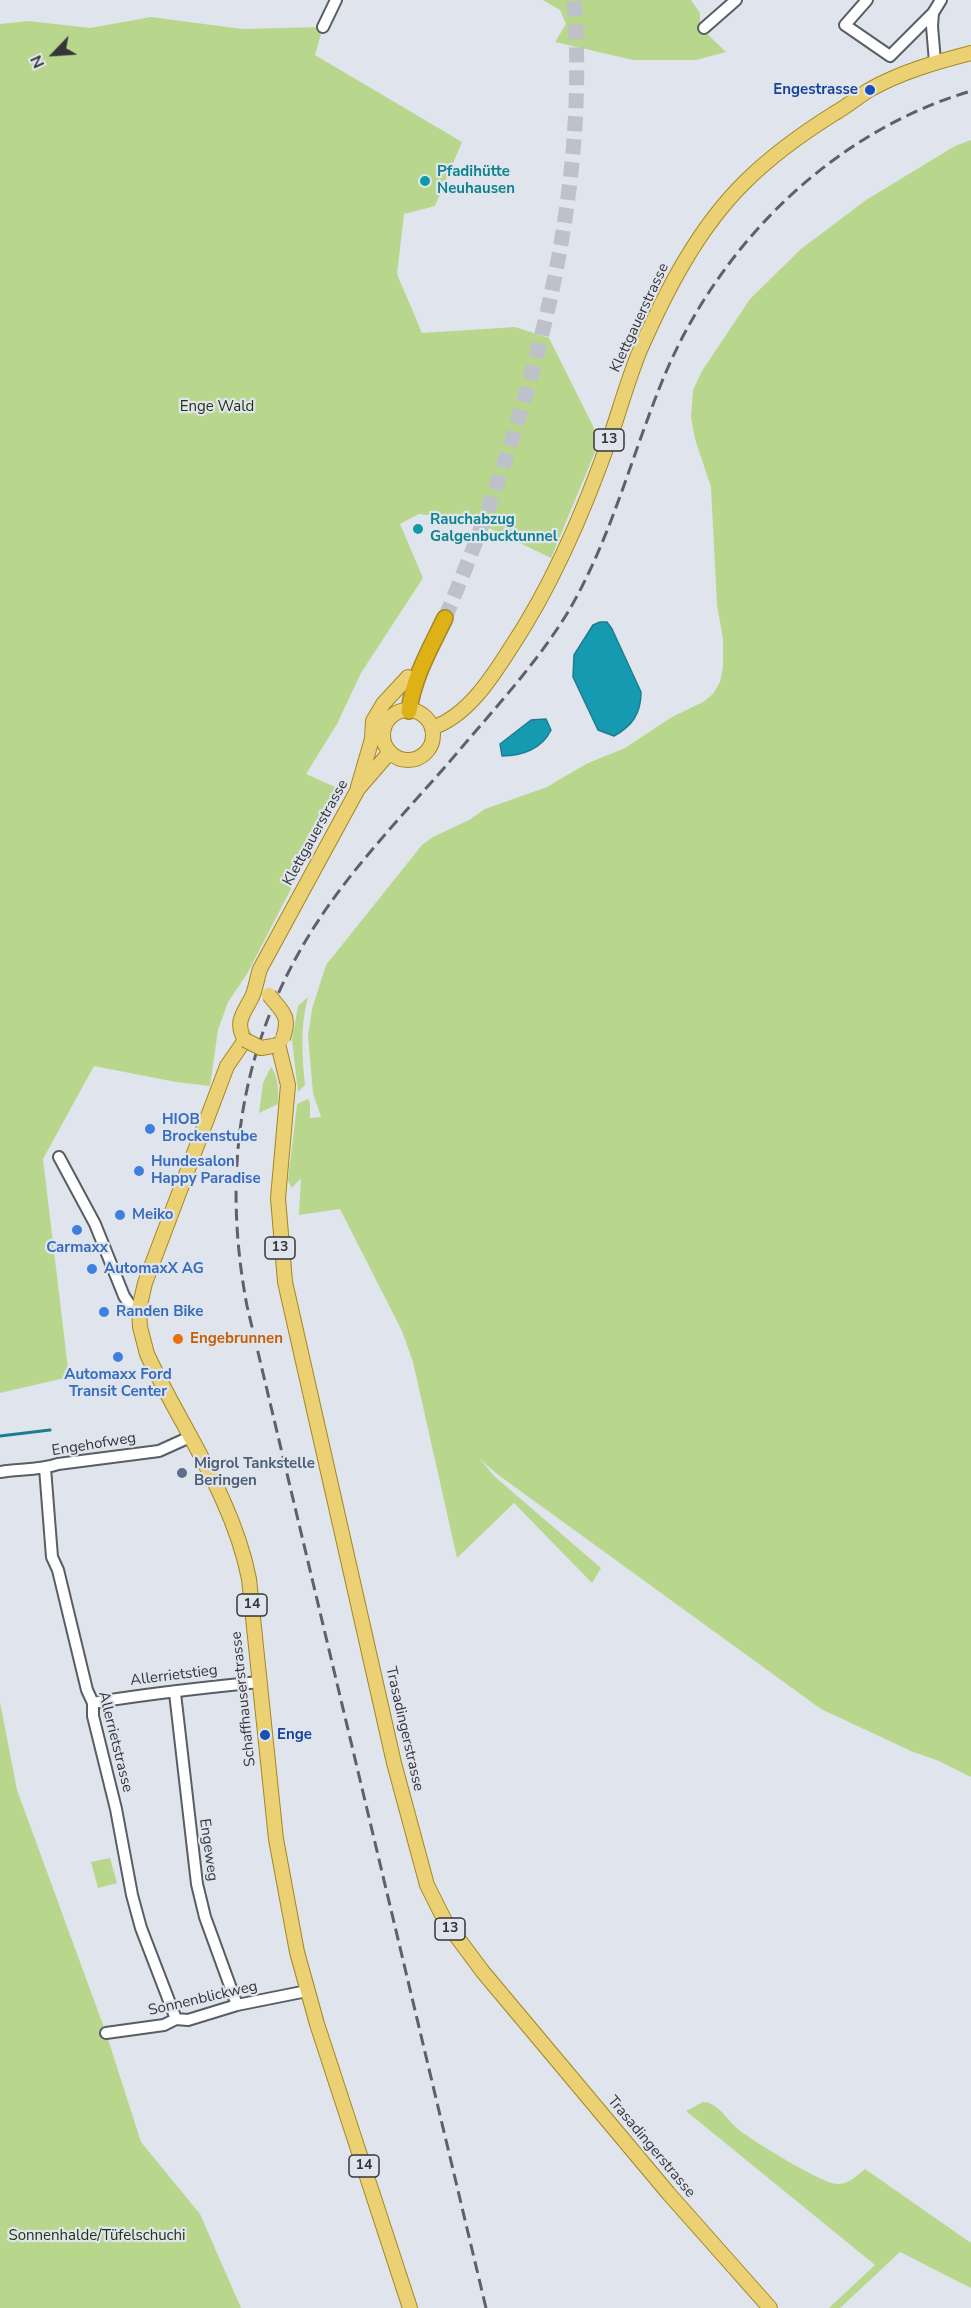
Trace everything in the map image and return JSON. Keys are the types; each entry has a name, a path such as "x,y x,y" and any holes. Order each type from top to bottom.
{"highway":[{"path":"409,711 413,690 445,618"},
{"path":"408,678 424,662"}],"main road":[{"name":"Klettgauerstrasse","path":"432,728 458,714 474,698 503,660 532,613 567,544 591,488 639,352 675,278 706,229 744,183 791,142 870,90 908,72 971,52"},
{"path":"358,789 361,770 370,747 373,721 383,704 408,678"},
{"path":"409,711 423,716 432,728 431,744 422,756 408,760 398,758 384,743 384,727 394,715 409,711"},
{"name":"Klettgauerstrasse","path":"243,1036 240,1016 249,1001 260,969 358,789 390,752"},
{"name":"Klettgauerstrasse","path":"278,1043 288,1026 284,1012 269,995 266,982 267,970 279,936"},
{"path":"243,1036 261,1048 278,1043"},
{"name":"Schaffhauserstrasse","path":"243,1036 231,1059 153,1261 139,1309 140,1327 147,1354 230,1514 244,1553 249,1579 276,1839 284,1892 307,1990 410,2308"},
{"name":"Trasadingerstrasse","path":"278,1043 288,1085 278,1198 285,1282 394,1763 427,1885 445,1921 483,1972 669,2194 770,2308"}],"street":[{"path":"323,27 336,0"},
{"path":"704,28 736,0"},
{"path":"867,0 845,25 890,56 933,13 941,0"},
{"path":"933,13 935,62"},
{"path":"59,1157 95,1224 124,1296 130,1305 139,1309"},
{"name":"Engehofweg","path":"0,1472 45,1468 58,1464 159,1451 190,1437"},
{"name":"Allerrietstrasse","path":"45,1468 52,1557 58,1570 87,1690 93,1703 93,1716 116,1809 132,1895 141,1928 176,2019"},
{"name":"Allerrietstieg","path":"93,1703 160,1691 175,1693 191,1689 259,1682"},
{"name":"Engeweg","path":"175,1693 197,1884 205,1917 237,2005"},
{"name":"Sonnenblickweg","path":"106,2033 164,2025 176,2019 188,2020 237,2005 252,2004 307,1990"}],"green space":[{"path":"543,0 691,0 700,13 700,27 726,52 696,60 633,60 555,42 566,24 560,10"},
{"name":"Enge Wald","path":"151,17 242,29 323,27 315,55 462,142 435,206 404,214 397,274 422,333 515,327 549,338 600,440 551,558 474,521 419,514 400,524 423,578 361,673 337,724 306,774 342,790 247,974 228,1002 218,1030 210,1086 176,1082 94,1066 43,1159 69,1377 0,1393 0,24 29,21 90,28"},
{"path":"971,140 971,1777 821,1709 497,1474 480,1459 494,1476 601,1568 592,1583 514,1503 457,1558 413,1362 402,1331 340,1209 299,1215 301,1178 292,1188 288,1181 297,1104 308,1099 310,1118 321,1117 313,1093 308,1036 312,1009 326,965 422,845 485,809 547,787 586,764 625,748 672,717 703,702 713,694 720,682 723,667 723,639 717,605 711,487 695,439 691,417 693,390 702,371 750,299 801,249 866,200 955,146"},
{"path":"308,997 303,1030 305,1085 298,1092 292,1040 298,1006"},
{"path":"271,1067 277,1079 278,1104 259,1113 263,1083"},
{"name":"Sonnenhalde/Tüfelschuchi","path":"0,1702 17,1790 106,2033 141,2142 200,2214 241,2308 0,2308"},
{"path":"110,1858 117,1883 98,1888 91,1862"},
{"path":"703,2102 718,2108 738,2129 757,2142 829,2182 845,2183 865,2169 971,2243 971,2288 900,2252 840,2308 829,2308 875,2265 686,2111"}],"water":[{"path":"607,622 612,629 641,692 641,700 634,718 626,728 614,736 598,730 573,677 574,655 593,625"},
{"path":"546,719 551,730 537,747 517,755 502,756 500,744 531,720"}],"waterway":[{"path":"0,1436 50,1430"}],"tunnel":[{"path":"445,618 502,470 526,394 546,316 562,238 572,159 577,79 574,0"}],"railway":[{"path":"486,2308 247,1306 239,1251 236,1198 238,1146 246,1095 259,1045 277,996 301,948 331,902 376,844 515,685 568,612 608,529 661,384 684,334 712,287 745,243 783,203 825,167 870,136 919,110 971,91"}],"place":[{"name":"Engestrasse","path":"870,90"},
{"name":"Pfadihütte Neuhausen","path":"425,181"},
{"name":"Rauchabzug Galgenbucktunnel","path":"418,529"},
{"name":"HIOB Brockenstube","path":"150,1129"},
{"name":"Hundesalon Happy Paradise","path":"139,1171"},
{"name":"Meiko","path":"120,1215"},
{"name":"Carmaxx","path":"77,1230"},
{"name":"AutomaxX AG","path":"92,1269"},
{"name":"Randen Bike","path":"104,1312"},
{"name":"Engebrunnen","path":"178,1339"},
{"name":"Automaxx Ford Transit Center","path":"118,1357"},
{"name":"Migrol Tankstelle Beringen","path":"182,1473"},
{"name":"Enge","path":"265,1735"}]}
